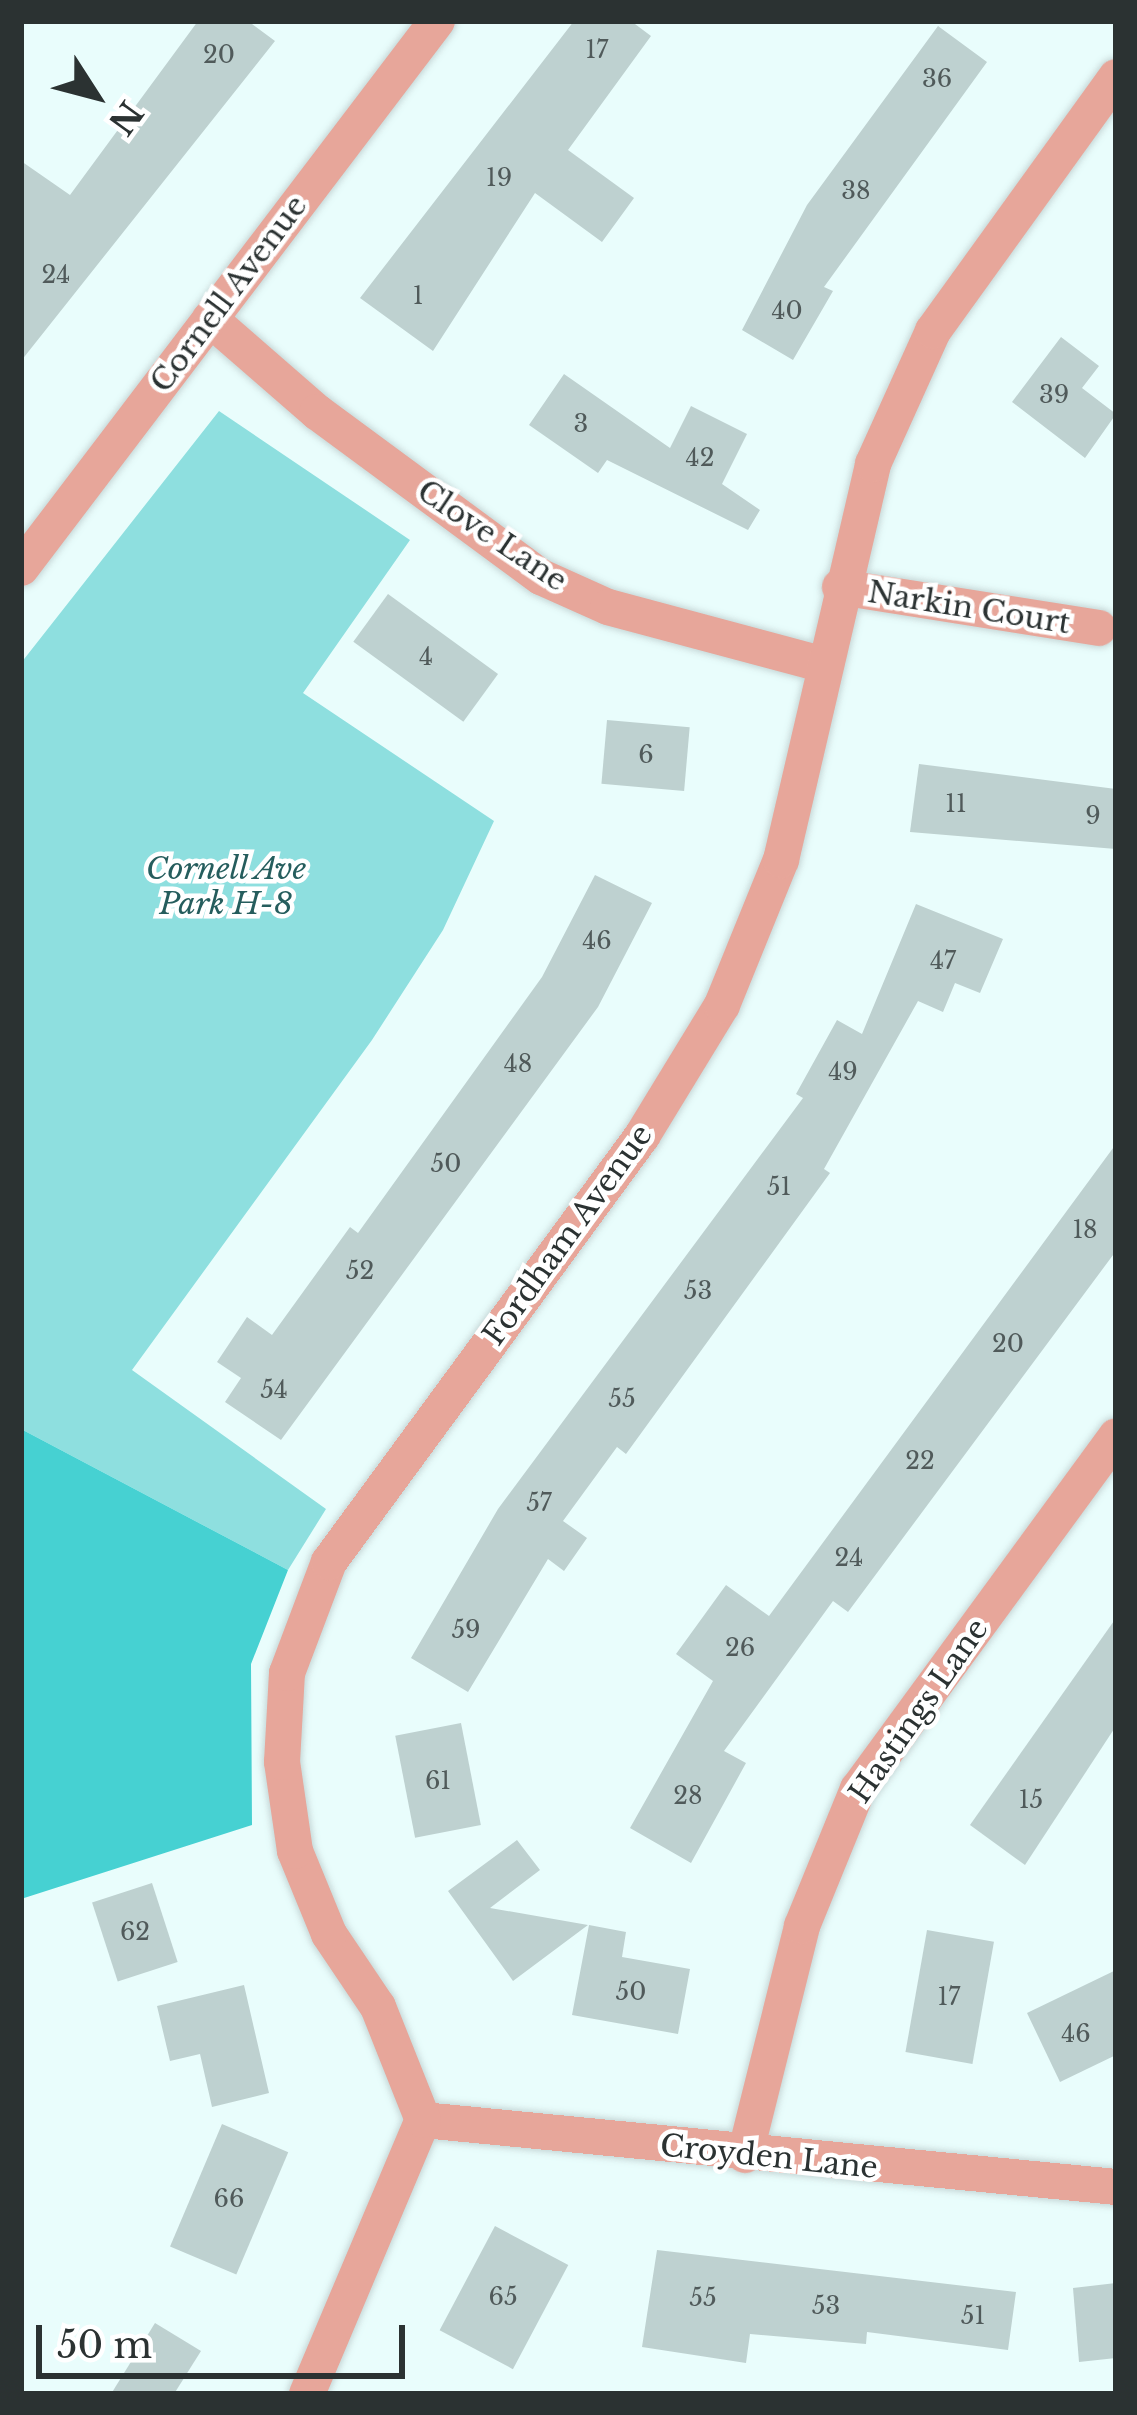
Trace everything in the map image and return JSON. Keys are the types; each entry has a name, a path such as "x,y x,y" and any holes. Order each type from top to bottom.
{"street":[{"name":"Cornell Avenue","path":"21,568 437,21"},
{"name":"Fordham Avenue","path":"423,2120 378,2007 328,1934 295,1852 282,1762 286,1673 329,1562 642,1136 722,1005 781,860 821,664 873,464 933,331 1116,77"},
{"name":"Clove Lane","path":"210,320 317,412 541,577 608,608 821,664"},
{"name":"Narkin Court","path":"840,587 1099,628"},
{"name":"Hastings Lane","path":"745,2155 802,1927 858,1789 1116,1436"},
{"name":"Croyden Lane","path":"423,2120 745,2155 1116,2187"},
{"path":"307,2394 423,2120"}],"green space":[{"name":"Cornell Ave Park H-8","path":"219,411 410,540 303,693 494,821 443,930 372,1040 132,1370 326,1509 288,1570 21,1429 21,663"}],"shaded area":[{"path":"21,1429 288,1570 251,1664 252,1825 21,1899"}],"building":[{"path":"198,21 248,21 275,41 21,361 21,161 70,195"},
{"path":"574,21 631,21 651,36 568,150 634,198 602,242 535,193 433,351 360,298"},
{"path":"938,26 987,62 824,287 833,291 793,360 742,330 807,205"},
{"path":"1061,337 1099,366 1082,388 1116,414 1085,458 1012,402"},
{"path":"564,374 670,448 691,406 747,434 722,484 760,510 748,530 607,460 598,473 529,425"},
{"path":"388,594 498,674 463,722 353,642"},
{"path":"607,720 690,727 684,791 601,784"},
{"path":"919,764 1116,789 1116,849 910,832"},
{"path":"595,875 652,903 598,1007 281,1440 225,1402 241,1378 217,1362 247,1317 272,1335 350,1227 358,1233 542,977"},
{"path":"916,904 1003,939 980,993 955,983 943,1012 918,1001 824,1169 830,1173 626,1454 617,1447 563,1521 587,1538 564,1571 548,1559 468,1692 411,1658 498,1509 803,1098 796,1094 837,1020 862,1034"},
{"path":"1116,1144 1116,1251 848,1612 833,1601 724,1751 746,1763 691,1863 630,1828 713,1681 676,1654 726,1585 769,1616"},
{"path":"1116,1618 1116,1726 1025,1865 970,1825"},
{"path":"461,1723 481,1825 415,1838 395,1736"},
{"path":"517,1840 540,1870 490,1908 588,1925 513,1981 448,1891"},
{"path":"152,1883 178,1962 118,1981 92,1902"},
{"path":"589,1925 626,1932 622,1957 690,1969 678,2034 572,2015"},
{"path":"927,1930 994,1942 972,2064 905,2052"},
{"path":"1116,1970 1116,2055 1060,2082 1027,2013"},
{"path":"244,1985 269,2093 212,2107 200,2054 170,2061 157,2006"},
{"path":"222,2124 288,2152 236,2275 170,2246"},
{"path":"495,2226 568,2265 513,2369 440,2330"},
{"path":"657,2250 1016,2292 1008,2350 867,2332 866,2344 750,2334 746,2363 642,2347"},
{"path":"1116,2283 1116,2358 1079,2362 1073,2288"},
{"path":"155,2323 201,2351 174,2394 111,2394"}]}
